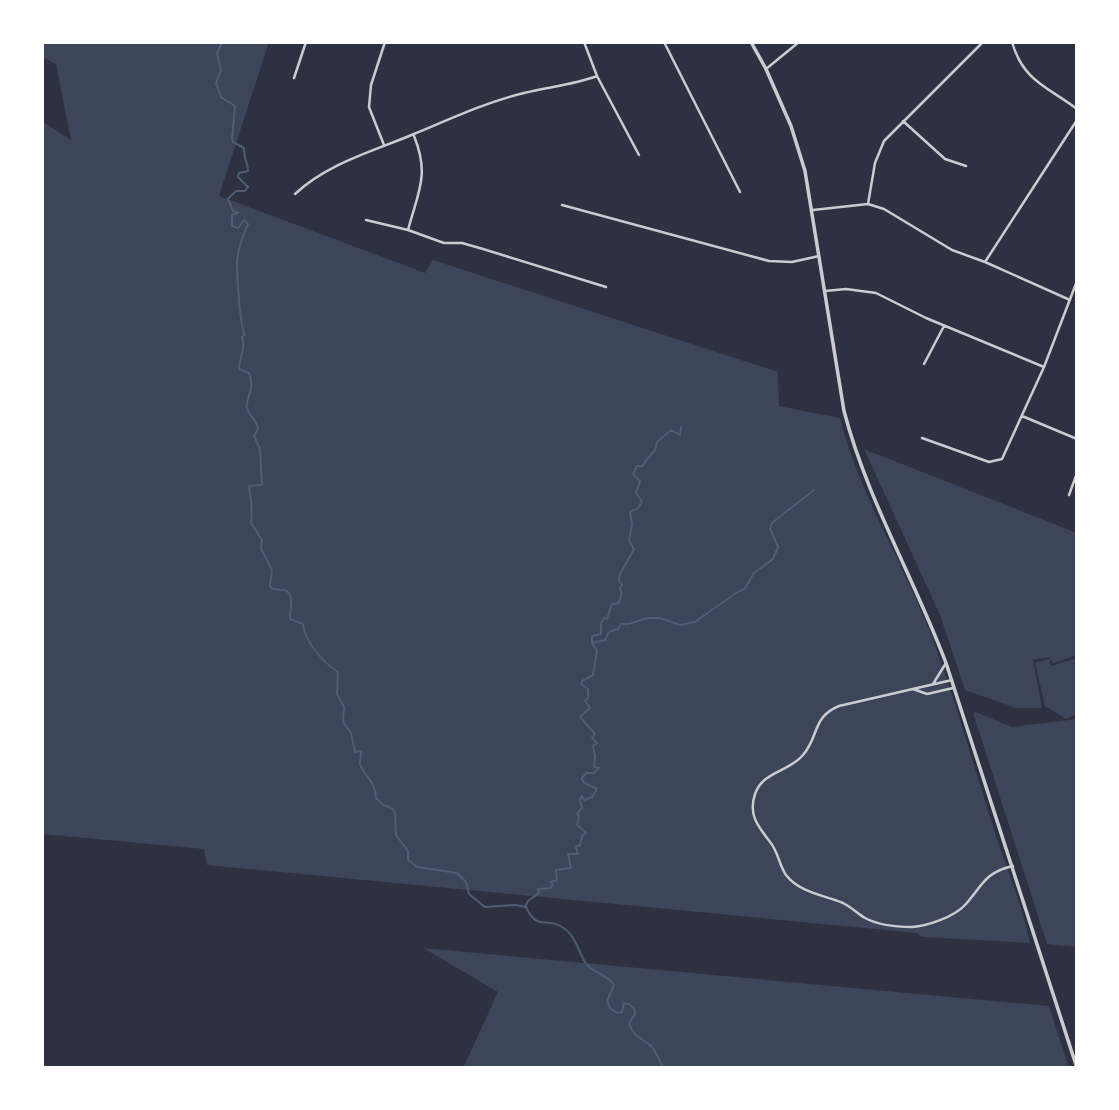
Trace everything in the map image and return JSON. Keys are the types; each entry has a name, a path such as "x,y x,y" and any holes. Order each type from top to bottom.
{"street":[{"path":"294,78 306,42"},
{"path":"384,145 370,112 369,102 371,85 385,42"},
{"path":"584,42 597,76 639,155"},
{"path":"664,42 740,192"},
{"path":"751,42 766,69 797,142 813,210 844,411 852,442 865,478 946,663 1077,1068"},
{"path":"766,69 799,42"},
{"path":"867,204 878,151 889,135 983,42"},
{"path":"1012,42 1025,72 1077,110"},
{"path":"295,194 329,170 439,122 505,99 597,76"},
{"path":"985,262 1077,120"},
{"path":"903,121 945,159 966,166"},
{"path":"408,230 424,177 421,153 414,134"},
{"path":"813,210 867,204 891,212 944,246 1070,300"},
{"path":"562,205 769,261 792,262 819,256"},
{"path":"366,219 444,243 462,243 606,287"},
{"path":"922,438 984,460 997,461 1004,457 1077,281"},
{"path":"825,291 846,289 876,293 944,326 1044,366"},
{"path":"923,364 944,326"},
{"path":"1022,416 1077,439"},
{"path":"1069,495 1077,473"},
{"path":"931,685 946,663"},
{"path":"952,680 839,706 824,714 802,757 770,775 759,786 753,805 754,820 773,846 780,864 791,880 812,893 842,903 878,923 913,927 954,914 990,874 1013,866"},
{"path":"913,689 927,694 954,688"}],"shaded area":[{"path":"42,42 269,42 219,196 425,273 433,260 778,372 779,406 840,418 857,470 925,620 943,668 1030,943 922,937 917,933 207,865 204,849 42,834 42,121 71,140 56,64 42,57"},
{"path":"864,449 1077,533 1077,655 1053,663 1049,657 1033,660 1042,708 1016,708 965,690 940,615"},
{"path":"1077,658 1077,714 1066,719 1045,706 1035,663 1049,659 1051,666"},
{"path":"973,713 1012,727 1077,719 1077,947 1047,944"},
{"path":"423,948 1049,1006 1069,1068 463,1068 498,992"}],"waterway":[{"path":"222,42 217,54 221,70 216,83 221,97 235,106 232,138 233,142 244,148 248,168 248,171 239,173 238,177 248,187 245,191 236,191 228,199 233,211 238,213 232,215 232,226 238,228 244,220 248,224 237,262 240,312 245,335 242,337 239,369 249,373 251,379 247,409 258,429 254,436 260,449 262,485 249,486 251,523 262,540 261,549 272,570 270,586 288,592 291,599 290,619 303,624 307,638 316,651 338,672 337,694 344,707 343,722 351,733 355,752 361,751 360,764 374,787 376,798 395,813 396,835 408,851 408,860 417,867 457,873 466,882 469,894 485,907 526,907 534,919 556,924 567,931 587,965 614,985 607,1001 610,1008 617,1013 622,1012 624,1003 634,1008 635,1014 629,1024 636,1035 653,1048 664,1068"},
{"path":"525,907 528,901 539,893 538,889 550,888 553,885 551,882 557,880 556,870 571,868 568,854 578,854 576,847 586,833 577,825 577,814 582,808 580,800 582,796 584,800 592,797 597,789 583,782 582,778 586,773 594,773 599,768 594,767 593,746 597,743 592,738 595,734 580,717 590,708 585,701 588,698 588,689 581,684 593,675 597,650 592,643 592,636 601,634 601,623 604,618 607,619 612,604 620,601 622,585 619,576 634,549 629,541 632,524 630,512 642,502 636,493 640,481 633,474 637,466 642,466 655,450 657,442 671,430 680,435 681,427"},
{"path":"593,643 605,640 609,632 618,629 621,624 647,618 660,618 680,625 695,622 745,588 754,573 773,559 778,547 770,528 772,523 814,490"}]}
